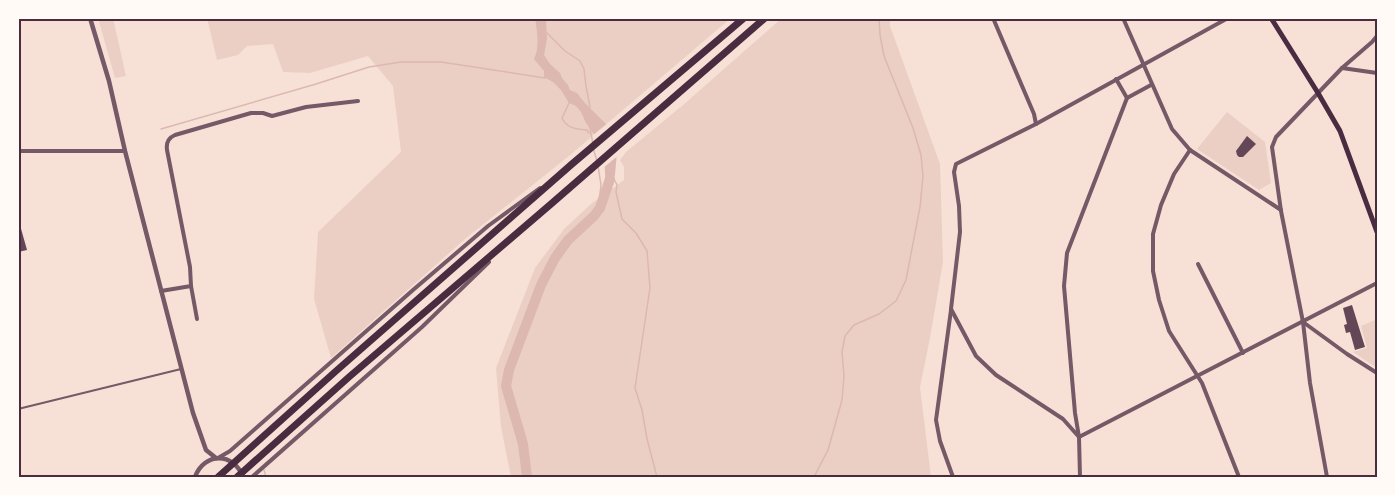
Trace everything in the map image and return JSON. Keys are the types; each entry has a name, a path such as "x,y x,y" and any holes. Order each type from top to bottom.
{"highway":[{"path":"218,477 572,164 744,18"},
{"path":"237,477 349,377 765,18"}],"main road":[{"path":"1271,18 1340,131 1377,232"}],"street":[{"path":"90,18 109,81 193,413 206,450 212,457 225,459 235,464 243,477"},
{"path":"993,18 1034,114 1036,124"},
{"path":"1123,18 1172,129 1190,150 1281,211"},
{"path":"954,477 940,441 936,420 960,232 954,172 956,164 1036,124 1228,18"},
{"path":"1328,477 1310,383 1303,322 1281,211 1272,147 1276,137 1342,68 1377,36"},
{"path":"1342,68 1377,73"},
{"path":"1116,79 1127,98"},
{"path":"1080,477 1079,437 1064,286 1067,253 1127,98 1151,85"},
{"path":"197,319 190,267 166,146 169,139 175,135 251,113 272,116 306,107 358,101"},
{"path":"1190,150 1174,174 1161,205 1154,234 1153,272 1169,331 1202,383 1239,477"},
{"path":"18,151 125,151"},
{"path":"195,477 204,464 230,451 488,226 572,164"},
{"path":"252,477 422,327 551,204"},
{"path":"1198,264 1243,353"},
{"path":"1079,437 1377,283"},
{"path":"161,291 191,286"},
{"path":"951,309 976,356 996,375 1063,419 1079,437"},
{"path":"1303,322 1377,373"},
{"path":"204,464 206,450"}],"lane":[{"path":"18,409 181,369"}],"shaded area":[{"path":"98,18 113,18 126,76 115,78"},
{"path":"207,18 731,18 569,156 465,239 331,358 314,299 318,232 401,152 393,86 368,56 310,73 283,72 273,44 247,46 238,55 217,60"},
{"path":"535,18 546,20 547,39 544,55 550,64 560,73 570,90 577,93 608,126 617,152 615,175 606,192 604,153 600,143 581,112 569,103 553,82 544,77 544,71 534,59 537,44"},
{"path":"782,18 890,18 890,26 940,164 943,262 920,387 931,477 511,477 501,427 496,368 535,268 564,229 591,204 624,180 624,167 620,160 626,152"},
{"path":"1227,112 1265,142 1271,183 1259,190 1197,149"},
{"path":"1377,319 1377,368 1353,352 1367,348 1361,326"}],"pier":[{"path":"609,122 617,136 620,154 602,169 601,154 592,136"}],"building":[{"path":"1247,136 1256,144 1243,157 1239,157 1236,151"},
{"path":"18,218 27,250 18,252"},
{"path":"1352,305 1365,347 1355,350 1350,332 1346,333 1344,325 1347,324 1343,308"}],"waterway":[{"path":"814,477 828,450 842,400 844,376 842,352 845,336 854,325 879,314 896,301 906,280 920,207 923,176 921,155 913,128 884,56 879,18"},
{"path":"547,33 565,51 580,61 584,69 590,107"},
{"path":"161,129 369,67 401,62 441,62 545,78"},
{"path":"570,101 562,118 564,122 576,129 587,130 589,133"},
{"path":"590,128 593,144"},
{"path":"593,148 597,161"},
{"path":"598,166 601,185 600,208"},
{"path":"613,177 617,185 616,192 622,219 636,233 647,251 650,288 635,388 657,477"},
{"path":"527,477 523,444 506,386 509,370 541,285 555,258 568,240 600,208 610,179"},
{"path":"264,470 266,477"}]}
